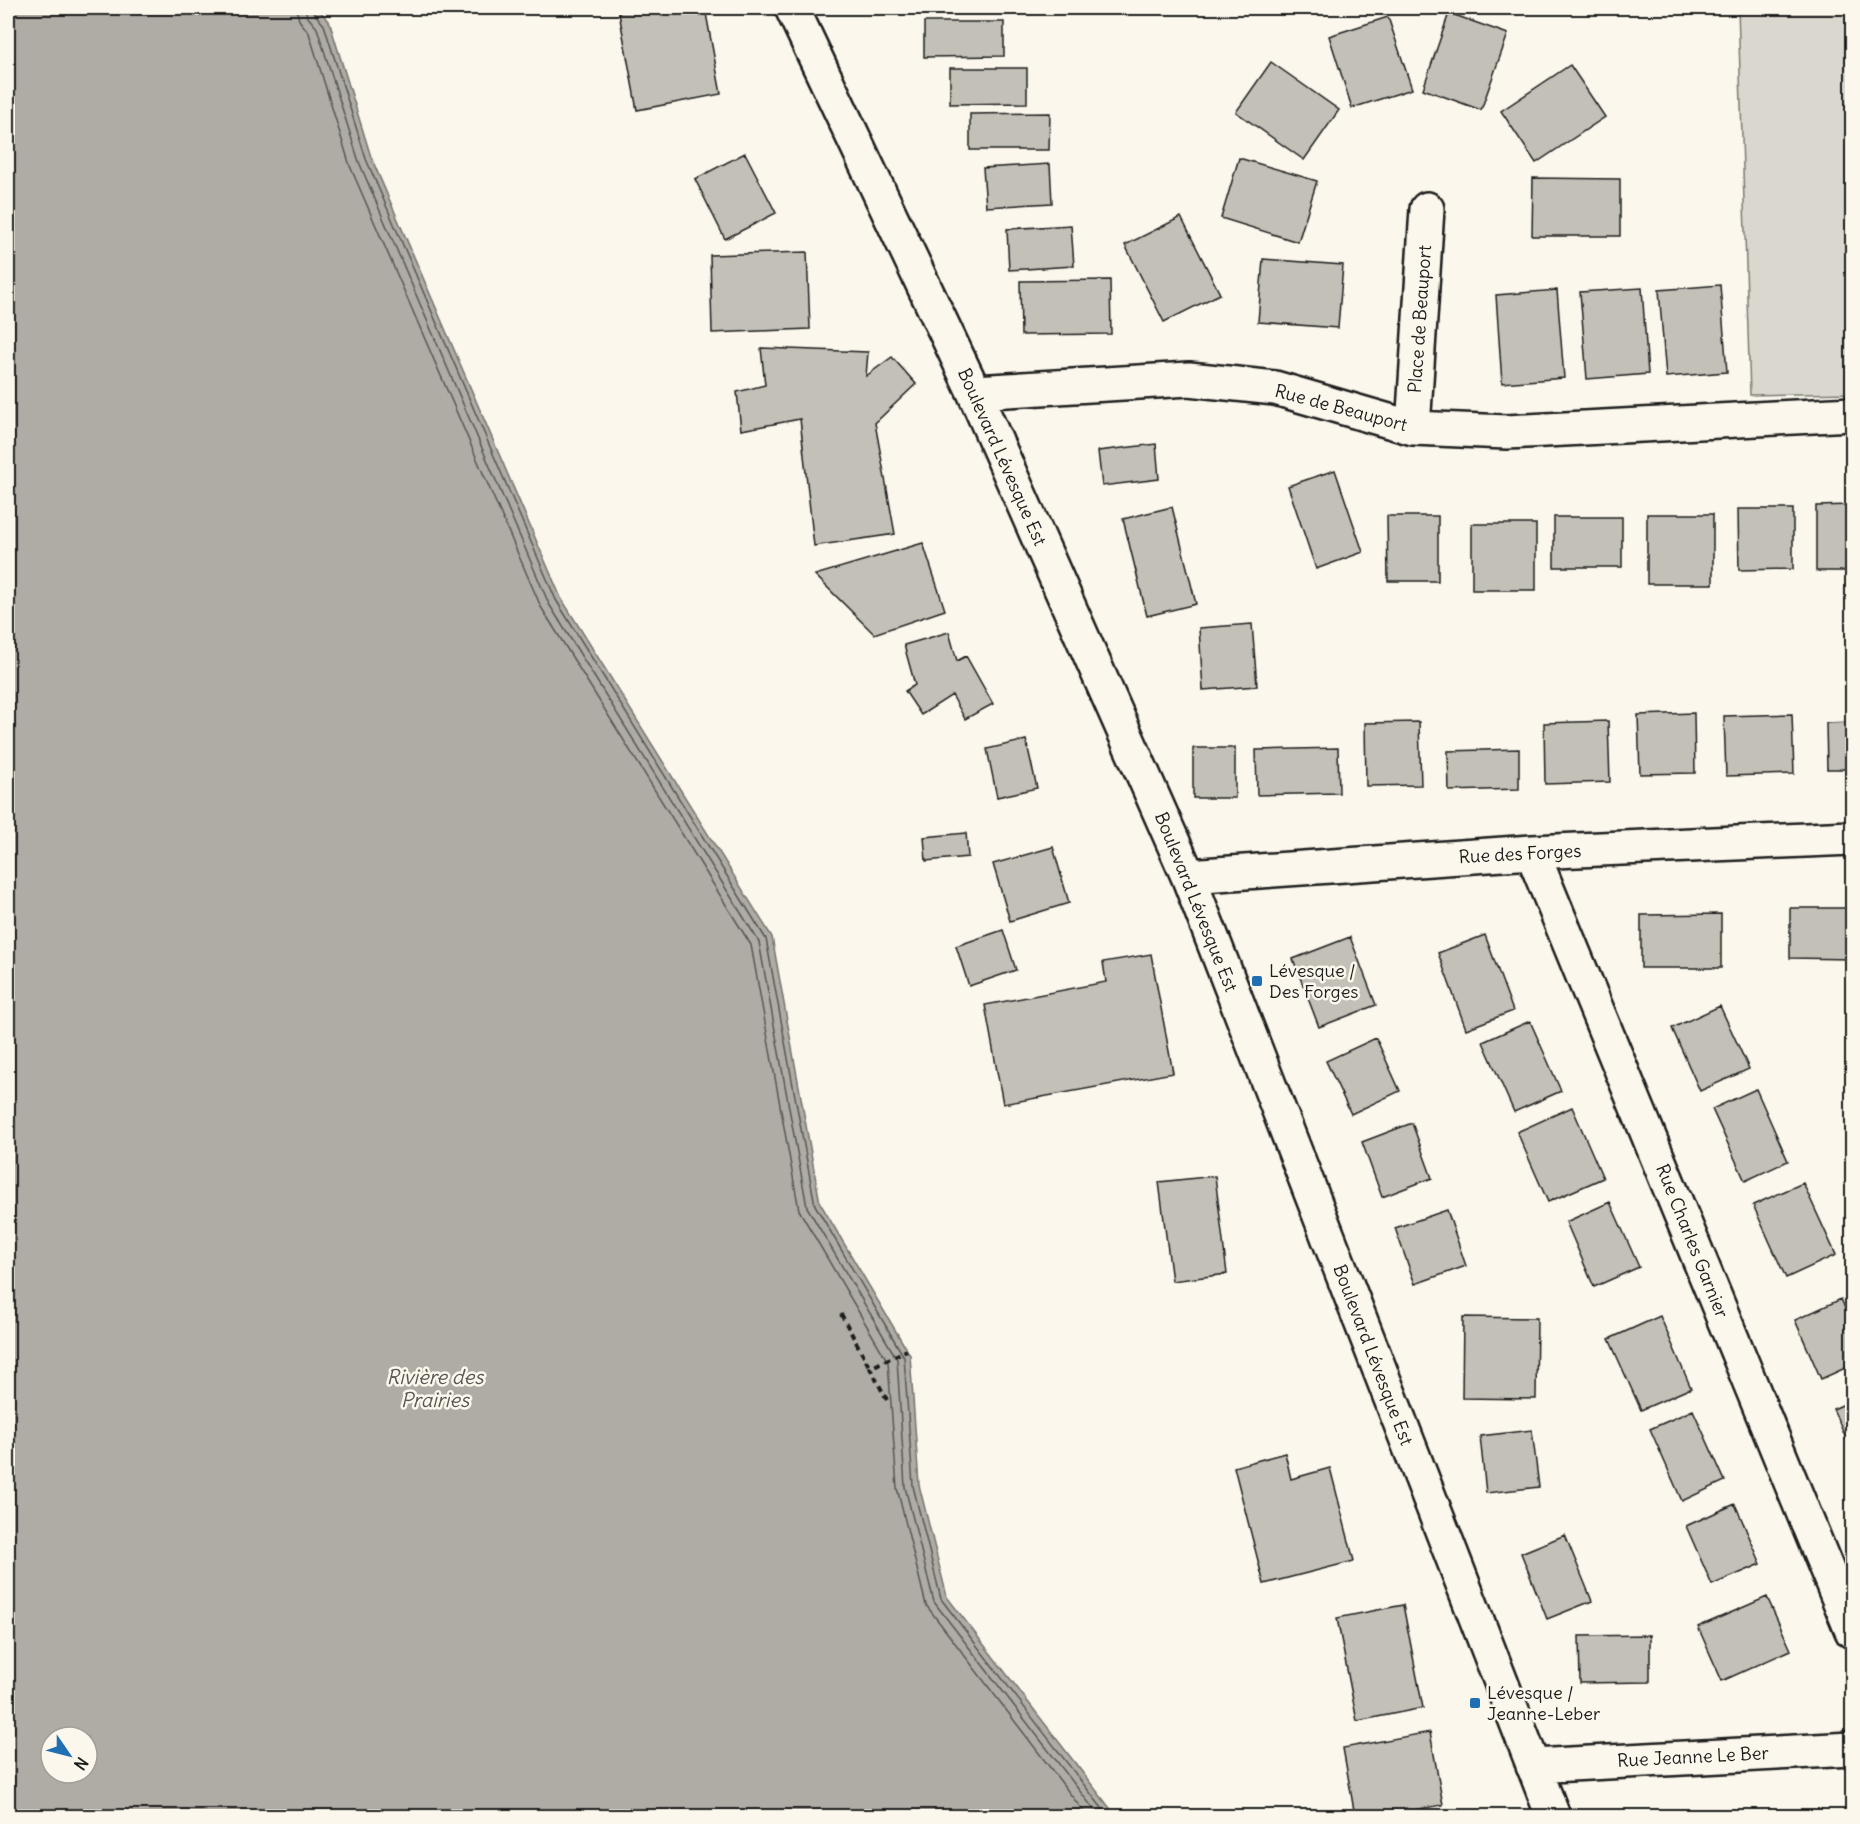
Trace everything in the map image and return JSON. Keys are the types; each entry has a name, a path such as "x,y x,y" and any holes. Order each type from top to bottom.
{"street":[{"name":"Boulevard Lévesque Est","path":"792,8 974,393 1188,876 1553,1816"},
{"name":"Place de Beauport","path":"1413,428 1427,209"},
{"name":"Rue de Beauport","path":"974,393 1189,379 1275,388 1413,428 1507,432 1852,414"},
{"name":"Rue des Forges","path":"1188,876 1532,852 1852,838"},
{"name":"Rue Charles Garnier","path":"1532,852 1852,1631"},
{"name":"Rue Jeanne Le Ber","path":"1533,1766 1852,1749"}],"path":[{"path":"841,1314 887,1400"},
{"path":"870,1368 907,1350"}],"shaded area":[{"path":"1738,8 1852,8 1852,393 1750,395"}],"water":[{"name":"Rivière des Prairies","path":"8,8 317,8 329,21 371,157 561,598 772,937 820,1203 910,1355 919,1485 947,1597 1116,1816 8,1816"}],"building":[{"path":"618,8 705,8 721,94 637,110"},
{"path":"1449,13 1508,34 1481,110 1423,89"},
{"path":"1388,17 1412,89 1352,108 1329,36"},
{"path":"924,22 1004,22 1004,56 924,57"},
{"path":"1271,62 1339,110 1304,160 1236,112"},
{"path":"1570,65 1605,117 1536,163 1501,111"},
{"path":"950,68 1027,68 1027,103 950,104"},
{"path":"1050,113 1049,150 970,150 970,114"},
{"path":"745,153 776,213 725,239 695,179"},
{"path":"1239,158 1317,181 1298,242 1221,218"},
{"path":"1050,164 1052,203 986,207 983,168"},
{"path":"1533,178 1620,179 1620,236 1532,236"},
{"path":"1181,217 1220,294 1164,322 1125,245"},
{"path":"1071,225 1074,266 1009,270 1007,229"},
{"path":"807,252 810,329 712,333 710,255"},
{"path":"1263,259 1343,265 1338,328 1258,322"},
{"path":"1110,280 1111,334 1021,335 1020,281"},
{"path":"1720,285 1727,372 1666,377 1659,290"},
{"path":"1642,288 1648,374 1587,379 1580,292"},
{"path":"1557,290 1564,378 1502,383 1496,295"},
{"path":"761,348 868,352 866,376 892,357 916,384 875,423 895,534 814,546 800,419 741,430 737,392 765,385"},
{"path":"1156,444 1159,479 1102,486 1098,451"},
{"path":"1335,470 1363,552 1316,569 1288,486"},
{"path":"1852,505 1852,571 1816,571 1816,506"},
{"path":"1172,507 1196,604 1147,616 1123,519"},
{"path":"1738,509 1793,509 1793,569 1739,570"},
{"path":"1647,514 1713,514 1713,584 1647,584"},
{"path":"1387,516 1438,516 1438,581 1388,581"},
{"path":"1554,517 1622,517 1622,567 1554,567"},
{"path":"1472,524 1536,524 1536,590 1472,590"},
{"path":"923,543 945,610 874,634 815,575"},
{"path":"1252,624 1257,686 1203,690 1199,628"},
{"path":"949,632 957,661 966,656 993,704 965,719 952,695 921,715 905,691 915,685 904,645"},
{"path":"1694,713 1695,773 1640,774 1638,715"},
{"path":"1792,714 1794,774 1726,776 1724,716"},
{"path":"1608,721 1610,782 1545,784 1544,723"},
{"path":"1419,722 1421,785 1366,786 1365,723"},
{"path":"1852,722 1852,769 1827,769 1826,723"},
{"path":"1026,740 1037,788 997,797 987,749"},
{"path":"1193,748 1235,748 1235,798 1193,798"},
{"path":"1338,748 1339,793 1257,795 1256,750"},
{"path":"1519,749 1519,789 1449,791 1448,751"},
{"path":"966,833 968,857 926,861 924,837"},
{"path":"1053,847 1069,903 1010,921 993,864"},
{"path":"1790,908 1852,908 1852,959 1790,958"},
{"path":"1721,914 1721,968 1641,968 1641,915"},
{"path":"1003,930 1016,970 969,986 956,946"},
{"path":"1485,935 1513,1011 1466,1029 1438,953"},
{"path":"1350,937 1376,1005 1319,1027 1293,959"},
{"path":"1151,954 1173,1073 1003,1104 985,1005 1106,982 1103,962"},
{"path":"1720,1006 1749,1069 1700,1091 1672,1028"},
{"path":"1530,1021 1561,1091 1514,1112 1483,1042"},
{"path":"1376,1038 1400,1091 1351,1114 1326,1061"},
{"path":"1756,1089 1788,1161 1745,1181 1712,1109"},
{"path":"1572,1107 1603,1178 1548,1202 1517,1132"},
{"path":"1412,1123 1432,1178 1382,1197 1362,1142"},
{"path":"1215,1176 1227,1274 1172,1281 1159,1182"},
{"path":"1803,1183 1836,1255 1786,1278 1753,1205"},
{"path":"1610,1202 1639,1267 1594,1287 1566,1222"},
{"path":"1447,1210 1466,1266 1415,1284 1395,1228"},
{"path":"1841,1299 1852,1324 1852,1365 1821,1379 1795,1320"},
{"path":"1660,1316 1691,1388 1641,1410 1609,1339"},
{"path":"1463,1317 1537,1318 1536,1399 1462,1398"},
{"path":"1852,1401 1852,1452 1833,1409"},
{"path":"1693,1410 1725,1481 1682,1501 1650,1429"},
{"path":"1532,1430 1539,1487 1486,1493 1480,1436"},
{"path":"1285,1453 1291,1479 1330,1468 1354,1561 1264,1584 1234,1467"},
{"path":"1735,1504 1761,1564 1712,1585 1686,1526"},
{"path":"1565,1535 1592,1601 1547,1619 1521,1553"},
{"path":"1767,1597 1791,1650 1722,1681 1698,1627"},
{"path":"1403,1605 1423,1708 1357,1721 1337,1618"},
{"path":"1650,1635 1650,1682 1580,1683 1579,1636"},
{"path":"1430,1732 1443,1805 1379,1816 1355,1816 1343,1748"}],"place":[{"name":"Lévesque / Des Forges","path":"1257,981"},
{"name":"Lévesque / Jeanne-Leber","path":"1475,1703"}]}
